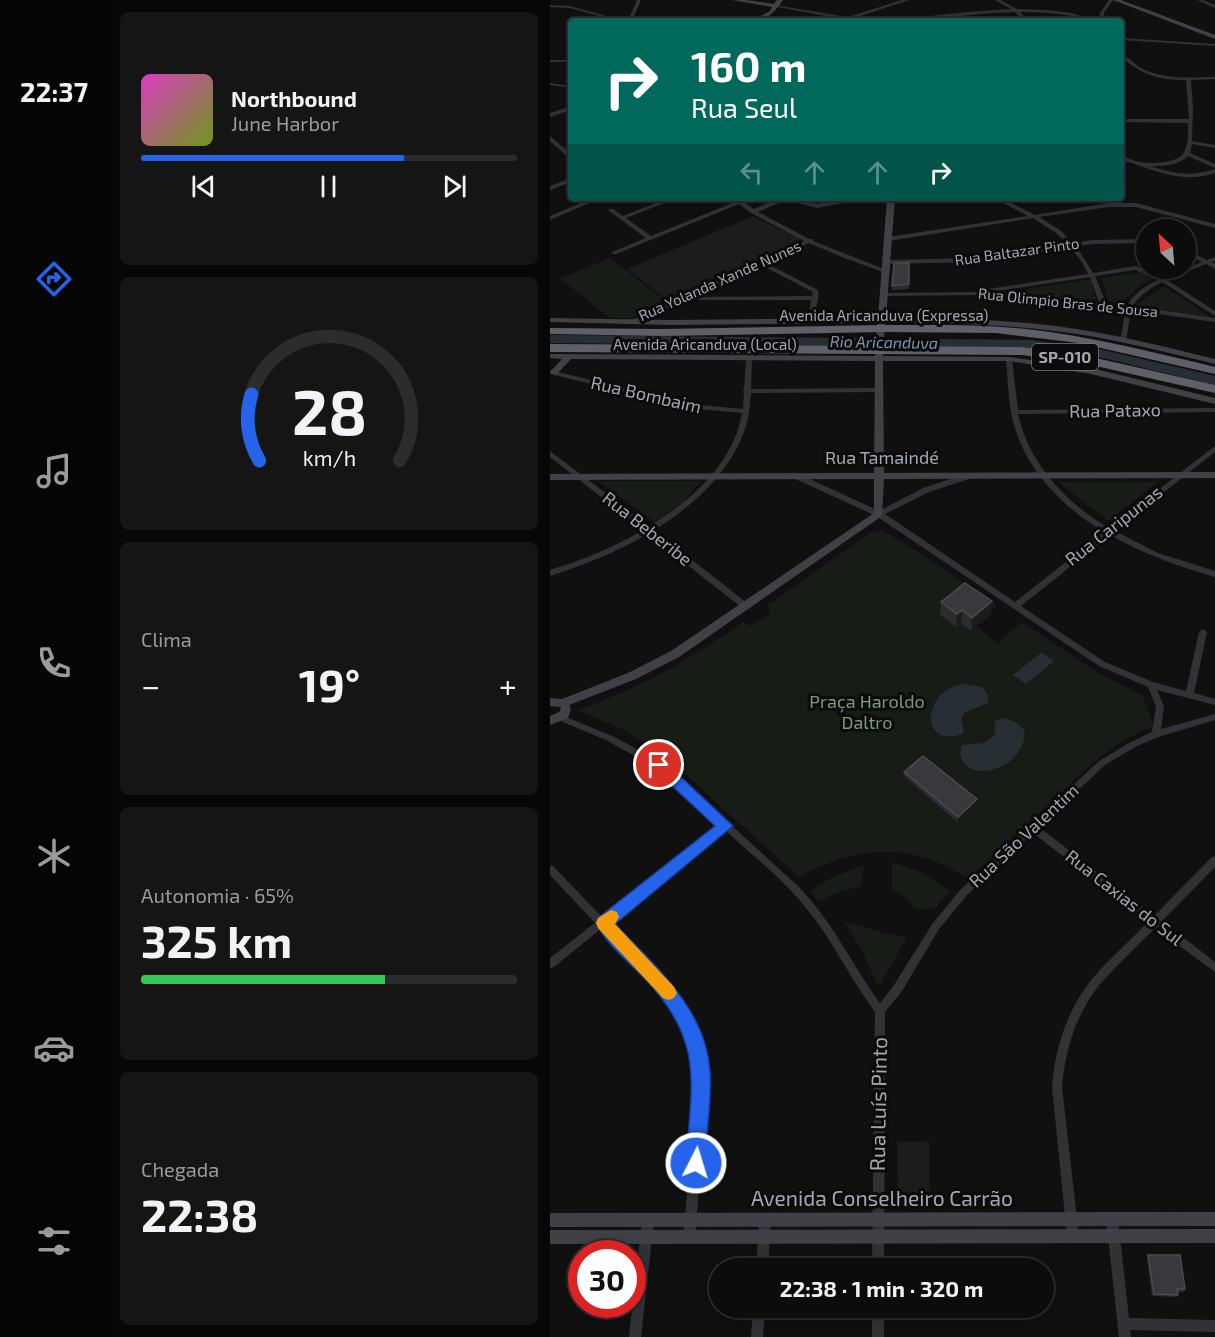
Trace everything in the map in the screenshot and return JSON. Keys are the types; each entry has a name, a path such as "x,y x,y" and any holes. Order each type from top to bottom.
{"highway":[{"name":"Avenida Aricanduva (Expressa)","path":"550,329 600,333 880,329 997,330 1087,342 1214,369"},
{"name":"Avenida Aricanduva (Expressa)","path":"550,348 879,351"},
{"name":"SP-010","path":"879,351 1022,351 1100,363 1214,389"},
{"path":"1100,363 1214,396"}],"main road":[{"path":"735,0 774,6"},
{"path":"760,18 772,12 780,0"},
{"path":"1113,0 1214,37"},
{"path":"550,702 563,704 649,668 675,654 879,514 879,351 891,201"},
{"name":"Avenida Aricanduva (Local)","path":"550,320 629,323 811,322 880,329 1034,326 1123,341 1214,362"},
{"name":"Avenida Aricanduva (Local)","path":"550,357 749,359 879,351 1009,359 1092,371 1214,401"},
{"path":"552,372 568,357"},
{"name":"Rua Tamaindé","path":"550,477 1214,475"},
{"path":"556,719 566,709 563,704"},
{"name":"Avenida Conselheiro Carrão","path":"550,1220 1214,1219"},
{"name":"Avenida Conselheiro Carrão","path":"550,1237 1214,1236"}],"street":[{"path":"631,18 639,0"},
{"path":"774,6 850,18 903,0"},
{"path":"997,0 1010,6 1024,18"},
{"path":"1102,18 1102,13 1113,0"},
{"path":"1199,0 1214,7"},
{"path":"550,6 570,7 611,18"},
{"path":"915,18 1010,6 1055,7 1088,18"},
{"path":"1082,15 1102,13"},
{"path":"1124,39 1214,45"},
{"path":"1124,57 1147,74 1167,79 1214,78"},
{"path":"550,62 568,60"},
{"path":"1140,164 1174,162 1188,154 1191,142 1188,79"},
{"path":"550,84 568,87"},
{"path":"550,115 568,109"},
{"path":"1124,114 1142,121"},
{"path":"1124,120 1190,121"},
{"path":"550,138 568,154"},
{"path":"1191,142 1214,147"},
{"path":"1188,154 1214,166"},
{"path":"1124,159 1184,176 1204,176 1214,171"},
{"path":"550,188 568,181"},
{"path":"550,218 591,201"},
{"path":"622,218 666,201"},
{"path":"614,253 735,201"},
{"path":"738,201 753,212 811,240 886,267"},
{"path":"753,212 778,201"},
{"path":"797,201 817,206 843,201"},
{"path":"1003,201 1033,216 1073,245 1093,273 1103,304"},
{"path":"888,239 1098,206 1127,204 1176,214 1214,226"},
{"path":"612,210 650,238"},
{"name":"Rua Yolanda Xande Nunes","path":"629,323 811,240"},
{"name":"Rua Baltazar Pinto","path":"886,267 976,260 1111,240 1136,241"},
{"path":"1196,256 1214,267"},
{"path":"1123,341 1129,307 1138,295 1163,280 1214,259"},
{"path":"762,263 816,291 811,322"},
{"path":"976,293 1136,268 1163,280 1214,314"},
{"name":"Rua Olimpio Bras de Sousa","path":"885,295 976,293 1103,304 1214,320"},
{"path":"683,299 815,298"},
{"path":"550,573 605,555 649,531 684,504 712,476 738,438 744,411 749,359"},
{"path":"1009,359 1020,434 1041,475 1075,507 1108,530 1157,555 1214,574"},
{"name":"Rua Bombaim","path":"552,372 671,402 713,410 744,411"},
{"path":"746,391 879,390"},
{"name":"Rua Pataxo","path":"1015,412 1214,410"},
{"name":"Rua Caripunas","path":"1015,606 1214,448"},
{"name":"Rua Beberibe","path":"550,453 744,605"},
{"path":"794,475 879,514 1102,664 1151,685 1210,701 1214,717"},
{"path":"879,514 926,490 974,475"},
{"path":"1189,696 1202,632"},
{"path":"1151,685 1160,706 1156,734"},
{"name":"Rua São Valentim","path":"880,1011 898,988 943,917 964,892 1102,763 1156,734 1214,717"},
{"path":"556,719 609,738 659,765 811,904 843,952 860,985 880,1011"},
{"path":"550,964 726,826"},
{"name":"Rua Caxias do Sul","path":"1033,828 1214,968"},
{"path":"1073,1236 1057,1087 1058,1063 1064,1035 1080,1005 1096,982 1214,860"},
{"path":"550,868 674,999 692,1030 698,1052 701,1096 689,1237"},
{"name":"Rua Luís Pinto","path":"878,1258 880,1011"},
{"path":"1112,1219 1124,1331 1214,1326"},
{"path":"635,1337 648,1220"},
{"path":"763,1258 766,1221"},
{"path":"757,1337 758,1318"},
{"path":"878,1318 878,1337"}],"shaded area":[{"path":"753,216 802,240 667,300 627,269"},
{"path":"1042,652 1054,661 1026,684 1013,675"},
{"path":"963,684 982,687 988,695 988,703 964,713 961,720 964,731 962,734 944,736 933,728 931,723 935,702 949,689"},
{"path":"1004,718 1016,722 1024,730 1023,743 1017,754 997,768 985,771 974,770 965,764 960,754 962,745 984,743 995,735 995,721"},
{"path":"929,1141 930,1205 910,1204 898,1191 897,1142"}],"green space":[{"path":"610,258 667,302 631,318 609,318 560,278"},
{"path":"1136,272 1136,279 1152,279 1136,289 1122,303 1108,301 1102,278"},
{"path":"1091,279 1096,300 1012,294 1014,291"},
{"path":"1164,286 1208,315 1209,317 1134,306"},
{"path":"598,481 701,481 682,503 655,522"},
{"path":"1058,482 1158,482 1108,521"},
{"name":"Praça Haroldo Daltro","path":"881,530 914,549 997,605 975,625 998,643 1022,622 1097,672 1143,696 1154,726 1125,739 1096,760 968,879 927,858 906,853 884,852 841,858 799,877 665,756 628,732 578,710 643,683 743,622 751,626 769,614 770,608 767,605 870,533"},
{"path":"892,862 923,873 950,891 935,908 915,910 906,898 892,889"},
{"path":"864,865 861,886 818,901 809,892 831,878"},
{"path":"844,921 907,937 880,985 877,985 864,954"}],"building":[{"path":"894,263 909,263 909,284 892,286"},
{"path":"965,583 992,601 972,618 962,610 957,614 941,602"},
{"path":"923,756 977,799 958,817 904,772"},
{"path":"1148,1255 1180,1255 1185,1289 1177,1289 1178,1295 1154,1294"}],"waterway":[{"name":"Rio Aricanduva","path":"550,339 1031,344 1103,354 1215,381"}],"slow traffic":[{"path":"611,917 604,923 669,993"}],"route":[{"path":"659,765 726,826 604,923 674,999 692,1030 701,1070 696,1163"}]}
